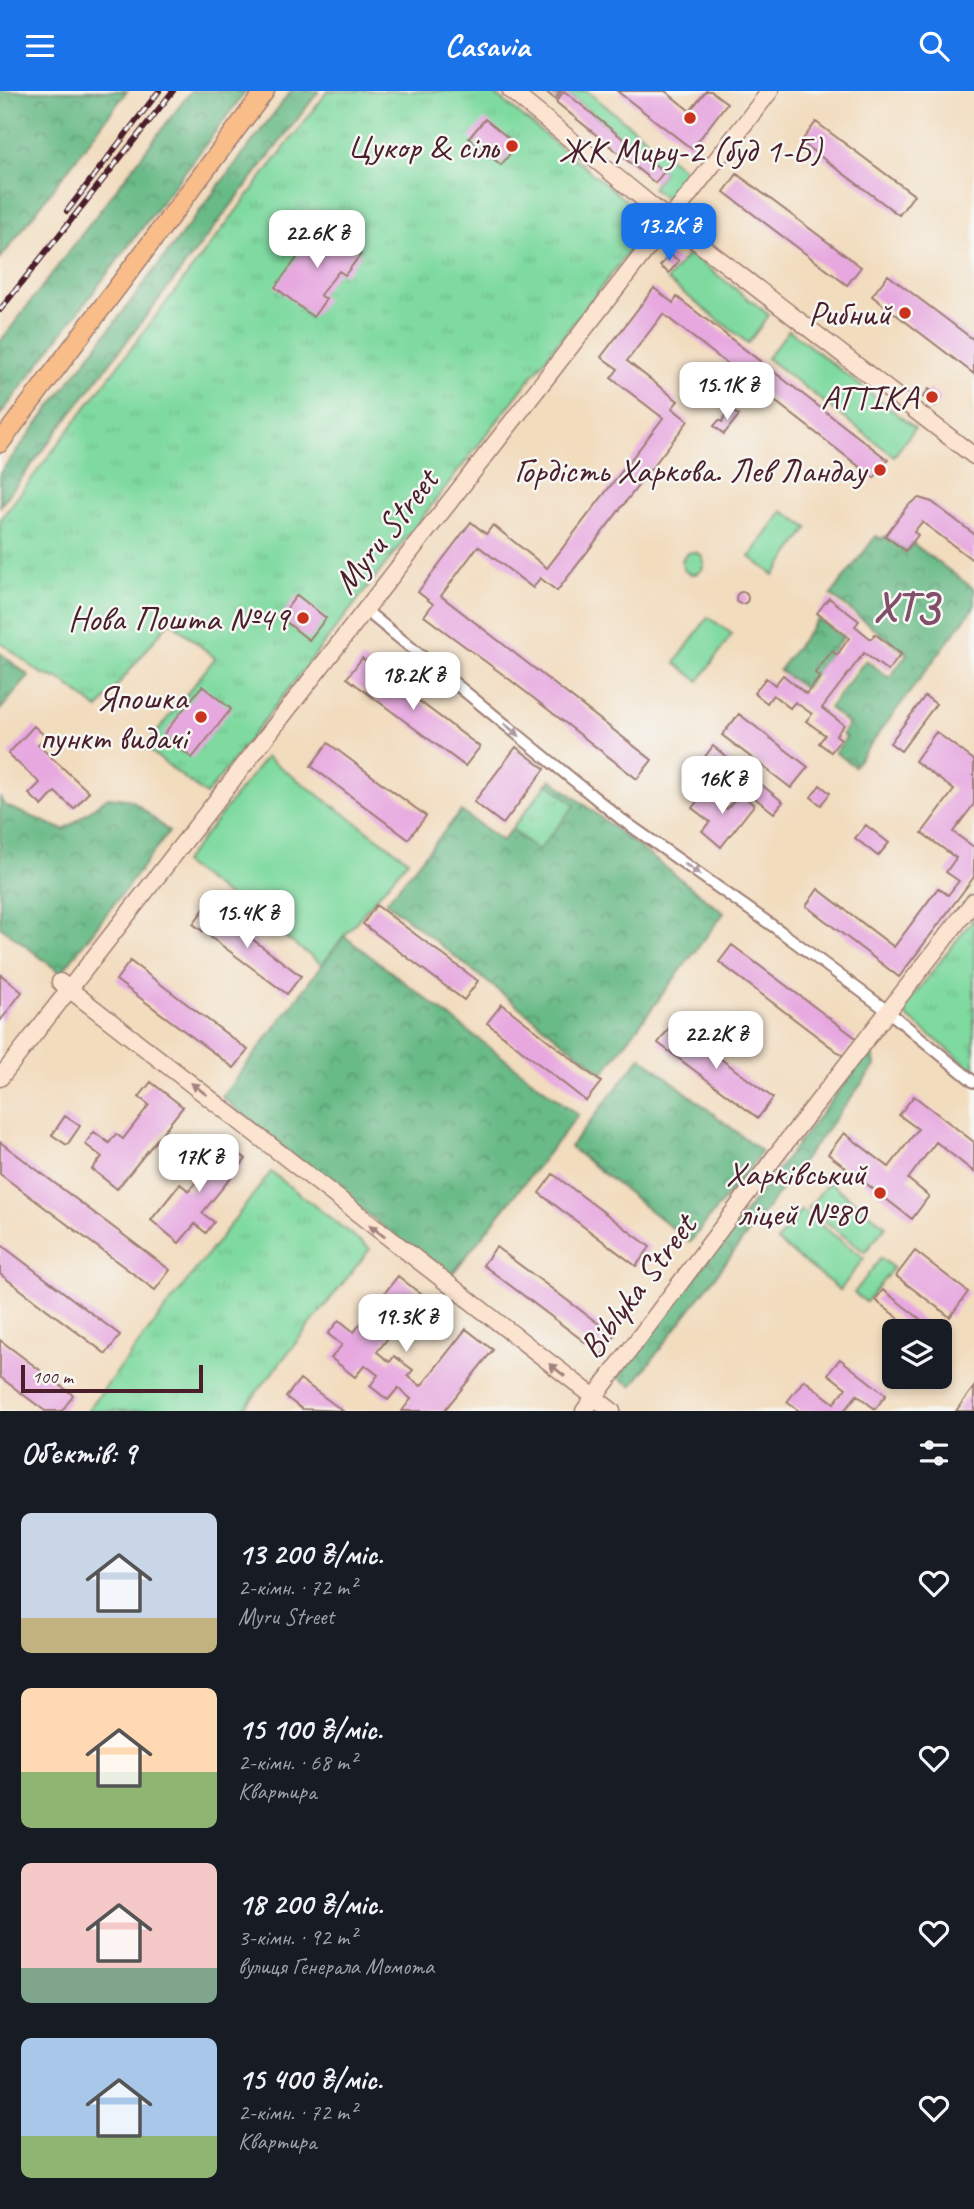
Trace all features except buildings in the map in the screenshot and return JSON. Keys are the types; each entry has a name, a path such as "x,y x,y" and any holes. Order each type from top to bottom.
{"main road":[{"path":"0,443 265,91"}],"street":[{"path":"511,91 669,219 974,456"},
{"name":"Myru Street","path":"0,1078 64,985 365,610 770,91"},
{"path":"365,610 621,819 780,931 888,1012 974,1082"},
{"name":"Biblyka Street","path":"584,1411 713,1238 974,901"},
{"path":"64,985 611,1411"}],"green space":[{"path":"0,91 127,91 0,259"},
{"path":"191,91 246,91 0,415 0,342"},
{"path":"291,91 319,91 0,506 0,473"},
{"path":"328,91 491,91 652,222 206,795 145,747 215,658 170,621 98,709 60,679 42,674 0,642 0,520"},
{"path":"561,91 587,91 690,174 669,201 652,188 664,172 565,92 557,101 555,99"},
{"path":"689,253 769,315 748,343 667,280"},
{"path":"789,330 915,428 894,456 767,358"},
{"path":"783,511 808,528 774,575 750,557"},
{"path":"876,536 882,539 885,536 906,551 912,543 974,589 974,607 854,766 835,752 846,738 842,734 849,724 829,708 866,660 889,678 907,654 831,595"},
{"path":"689,552 697,552 704,559 704,567 697,574 689,574 682,567 682,559"},
{"path":"708,617 732,634 699,681 675,663"},
{"path":"818,619 843,637 804,688 779,670"},
{"path":"0,653 29,676 0,710"},
{"path":"266,757 408,860 323,965 183,863"},
{"path":"551,779 724,913 603,1073 386,902 461,811 502,841"},
{"path":"548,783 575,805 538,851 512,829"},
{"path":"108,797 132,800 169,832 61,973 0,926 0,798 6,806 64,830"},
{"path":"974,918 974,1070 901,1012"},
{"path":"344,936 578,1115 449,1278 222,1097"},
{"path":"869,1055 874,1057 875,1066 632,1386 618,1377 864,1058"},
{"path":"641,1057 762,1152 690,1242 570,1147"},
{"path":"271,1172 370,1249 242,1411 87,1411"},
{"path":"829,1182 886,1226 865,1252 808,1208"},
{"path":"801,1210 864,1258 840,1290 777,1241"},
{"path":"881,1258 893,1268 866,1302 854,1293"}],"railway":[{"path":"67,211 159,91"},
{"path":"0,310 173,91"}],"place":[{"name":"ЖК Миру-2 (буд 1-Б)","path":"690,118"},
{"name":"Цукор & сіль","path":"512,146"},
{"name":"Рибний","path":"905,313"},
{"name":"АТТІКА","path":"932,397"},
{"name":"Гордість Харкова. Лев Ландау","path":"880,470"},
{"name":"Нова Пошта №49","path":"303,618"},
{"name":"Япошка пункт видачі","path":"201,717"},
{"name":"Харківський ліцей №80","path":"880,1193"}],"district":[{"name":"ХТЗ","path":"907,606"}]}
